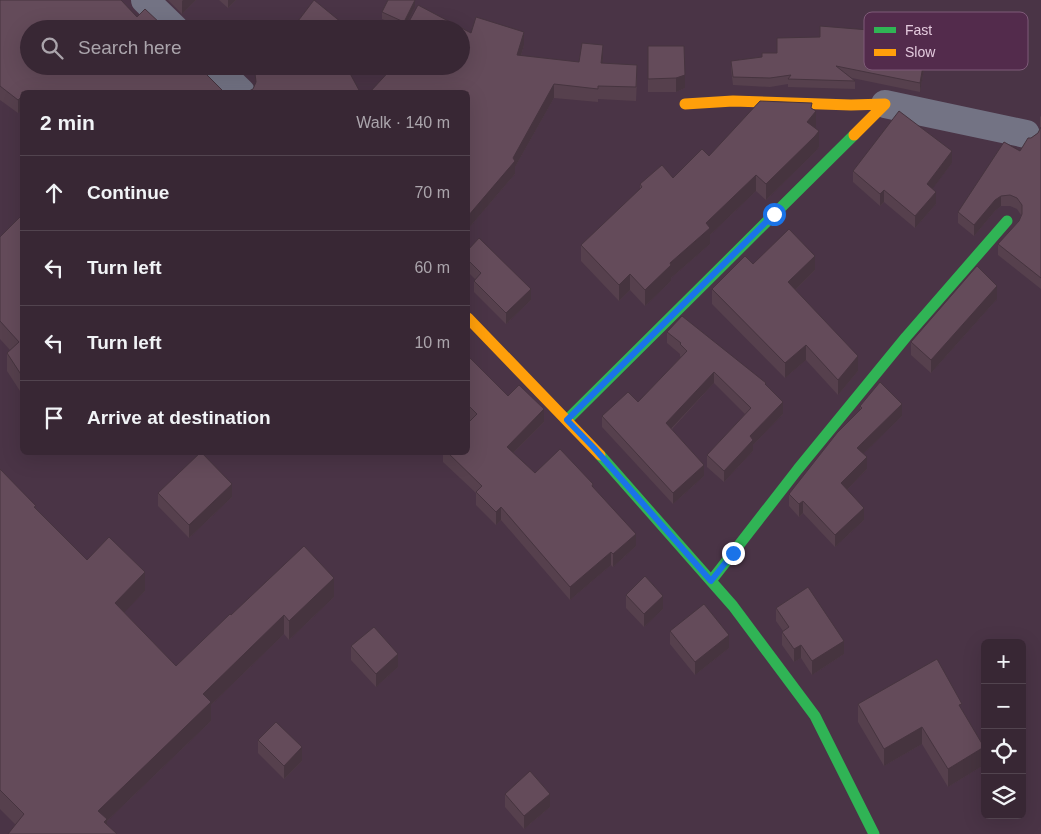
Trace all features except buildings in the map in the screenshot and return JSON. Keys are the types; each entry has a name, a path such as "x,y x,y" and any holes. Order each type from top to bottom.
{"street":[{"path":"145,0 166,20"},
{"path":"223,75 238,90"},
{"path":"685,104 733,101 852,105 885,104 1026,134"},
{"path":"567,420 885,104"},
{"path":"711,581 798,469 906,337 1008,221"},
{"path":"470,320 594,448 734,606 815,716 874,834"}],"traffic: fast":[{"path":"567,420 854,135"},
{"path":"711,581 798,469 906,337 1007,221"},
{"path":"600,455 733,606 815,716 874,834"}],"traffic: slow":[{"path":"685,104 733,101 851,105 885,104 854,135"},
{"path":"470,320 600,455"}],"route":[{"path":"733,553 711,581 567,420 774,214"}]}
